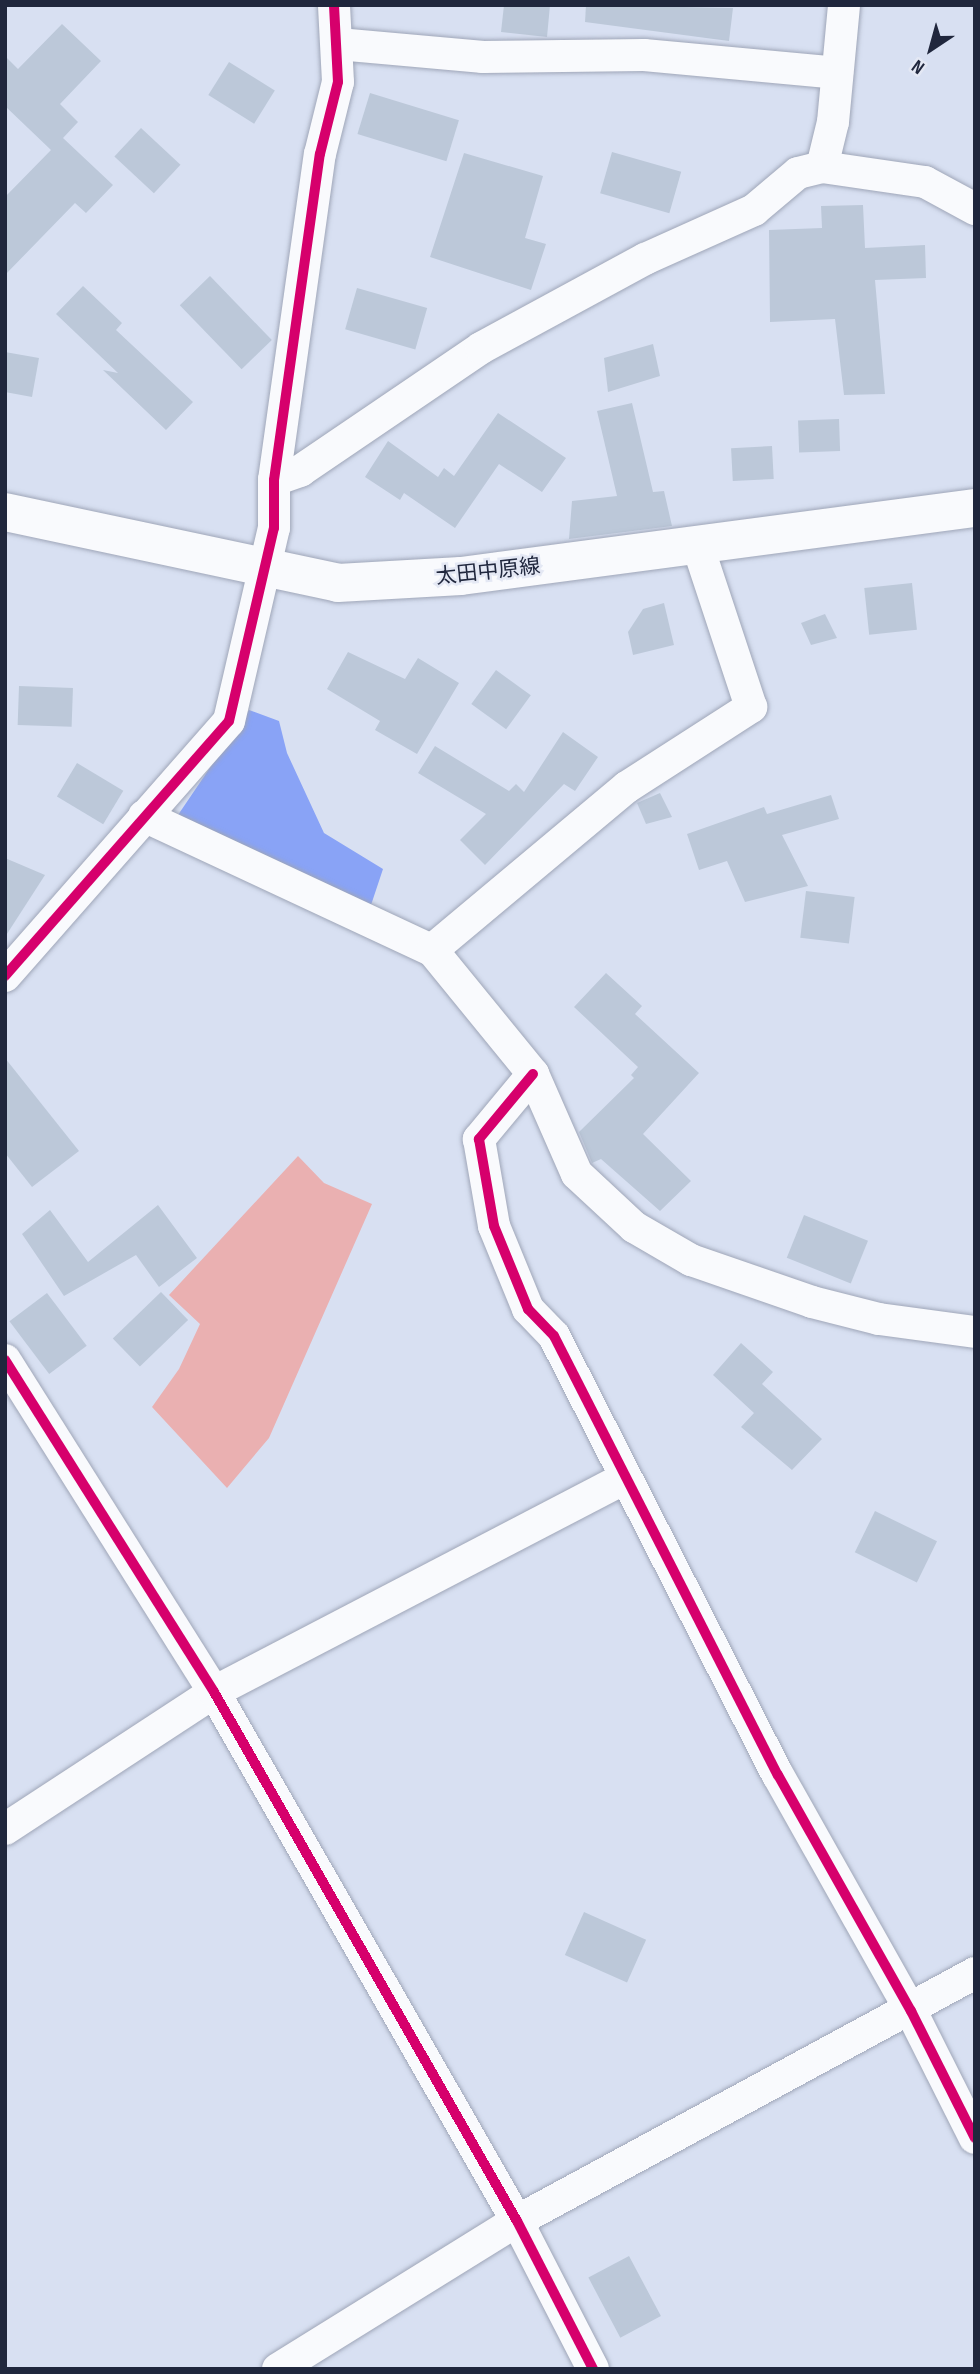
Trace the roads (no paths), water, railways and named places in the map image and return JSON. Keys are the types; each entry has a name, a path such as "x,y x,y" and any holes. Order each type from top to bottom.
{"main road":[{"name":"太田中原線","path":"5,512 338,583 461,576 698,547 975,508"}],"street":[{"path":"5,976 229,721 268,566 274,480 320,154 338,82 334,5"},
{"path":"822,167 837,73 844,5"},
{"path":"338,44 483,57 669,56 837,73"},
{"path":"274,480 300,471 481,348 645,259 754,210 798,173 822,167 925,182 975,209"},
{"path":"432,950 627,787 751,707 698,547"},
{"path":"144,816 432,950 533,1074 577,1174 634,1227 691,1259 812,1302 879,1319 975,1332"},
{"path":"533,1074 479,1139 494,1226 527,1309 554,1336 624,1479 778,1775 911,2011 975,2138"},
{"path":"5,1360 214,1692 517,2221 593,2369"},
{"path":"5,1829 214,1692 624,1479"},
{"path":"278,2369 517,2221 911,2011 975,1973"}],"water":[{"path":"249,710 279,721 287,753 324,833 383,869 371,905 178,815"}]}
